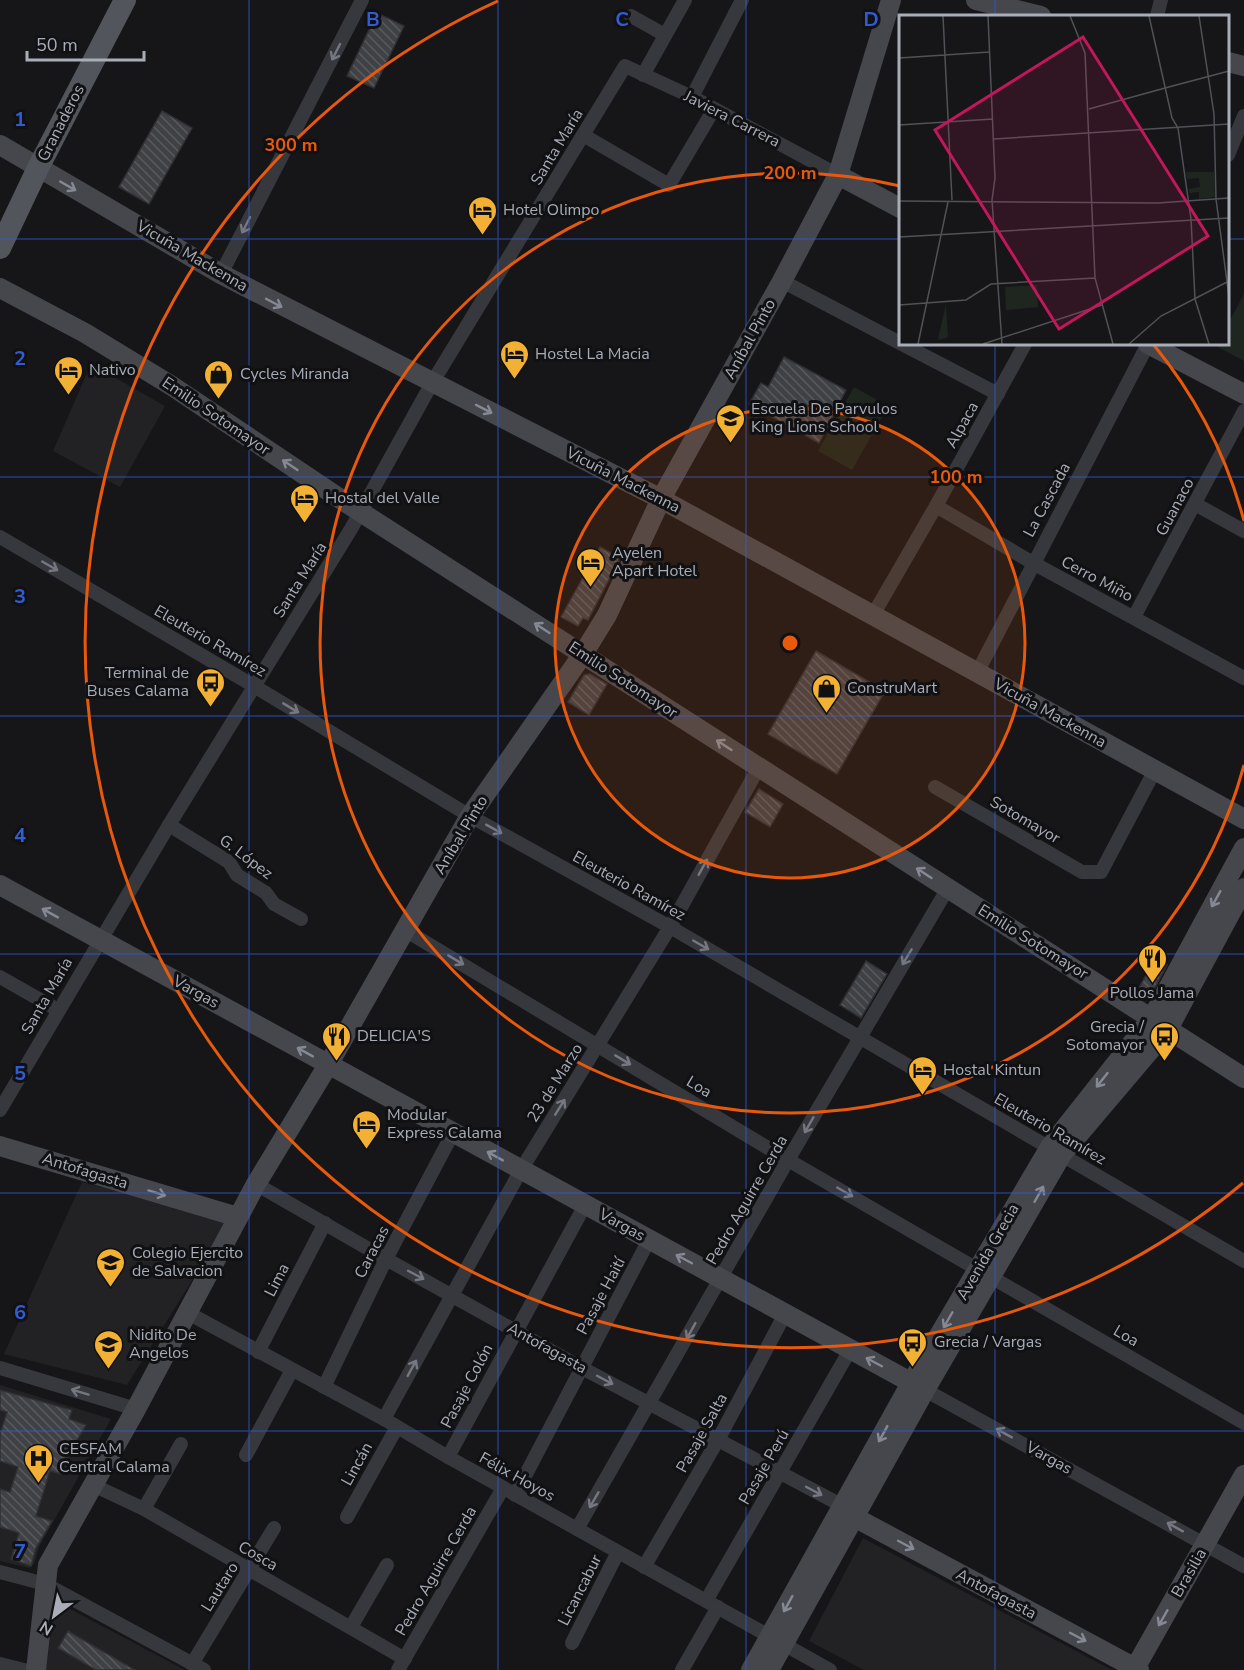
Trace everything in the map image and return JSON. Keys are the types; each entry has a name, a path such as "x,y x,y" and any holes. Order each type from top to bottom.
{"main road":[{"name":"Granaderos","path":"0,248 38,168 125,0"}],"street":[{"path":"220,274 362,0"},
{"path":"643,75 685,0"},
{"path":"692,97 742,0"},
{"name":"Aníbal Pinto","path":"36,1670 48,1565 136,1409 256,1184 328,1065 470,816 583,654 607,615 661,499 838,175 891,0"},
{"path":"976,0 1031,15"},
{"path":"1157,15 1161,0"},
{"path":"631,16 665,35"},
{"path":"1229,62 1244,66"},
{"name":"Javiera Carrera","path":"625,66 692,97 899,207"},
{"name":"Santa María","path":"0,1110 99,940 361,512 432,383 625,66"},
{"path":"583,135 669,185 714,109"},
{"path":"1229,150 1244,116"},
{"name":"Vicuña Mackenna","path":"0,145 220,274 661,499 1244,819"},
{"path":"782,281 899,342"},
{"name":"Emilio Sotomayor","path":"0,288 85,333 172,386 361,512 1244,1078"},
{"path":"905,345 998,394"},
{"name":"Alpaca","path":"873,615 1024,345"},
{"name":"La Cascada","path":"977,673 1147,345"},
{"path":"1150,345 1244,394"},
{"name":"Guanaco","path":"1134,617 1244,411"},
{"path":"1195,504 1244,531"},
{"name":"Cerro Miño","path":"936,506 1033,563 1244,678"},
{"name":"Eleuterio Ramírez","path":"0,537 470,816 670,927 1244,1261"},
{"name":"23 de Marzo","path":"384,1419 521,1170 670,927 759,767"},
{"name":"Sotomayor","path":"936,787 1082,872 1101,872 1155,770"},
{"name":"G. López","path":"169,825 228,862 237,875 266,893 274,904 301,919"},
{"name":"Avenida Grecia","path":"1160,1023 1244,848"},
{"name":"Vargas","path":"0,885 1244,1566"},
{"name":"Pedro Aguirre Cerda","path":"577,1529 788,1160 948,888"},
{"name":"Avenida Grecia","path":"751,1670 776,1640 918,1387 1056,1151 1160,1023 1244,888"},
{"name":"Loa","path":"405,930 788,1160 1244,1423"},
{"path":"0,977 58,1010"},
{"name":"Caracas","path":"324,1388 386,1259 453,1133"},
{"name":"Antofagasta","path":"0,1146 238,1217"},
{"name":"Antofagasta","path":"256,1184 582,1368 780,1472 848,1512 1136,1669"},
{"name":"Pasaje Colón","path":"448,1457 585,1205"},
{"name":"Lima","path":"258,1352 325,1223"},
{"name":"Pasaje Haití","path":"509,1491 582,1368 649,1240"},
{"name":"Félix Hoyos","path":"188,1313 384,1419 830,1670"},
{"name":"Pasaje Salta","path":"644,1567 718,1440 785,1314"},
{"name":"Pasaje Perú","path":"682,1670 712,1604 780,1472 850,1350"},
{"path":"0,1368 136,1409"},
{"path":"246,1455 292,1370"},
{"name":"Lincán","path":"346,1517 397,1427"},
{"path":"144,1509 181,1444"},
{"name":"Brasilia","path":"1136,1669 1244,1475"},
{"name":"Cosca","path":"93,1485 144,1509 351,1627 402,1664"},
{"name":"Pedro Aguirre Cerda","path":"402,1664 509,1491"},
{"name":"Lautaro","path":"198,1667 248,1570 254,1564 274,1528"},
{"name":"Licancabur","path":"572,1643 618,1552"},
{"path":"351,1627 387,1565"},
{"path":"0,1572 45,1584 198,1667"},
{"name":"Avenida Grecia","path":"769,1670 776,1640"},
{"path":"0,1664 24,1670"}],"shaded area":[{"path":"1244,294 1244,361 1216,346 1229,345 1229,322"},
{"path":"91,364 165,406 120,487 53,451"},
{"path":"854,387 888,406 852,470 818,451"},
{"name":"Colegio Ejercito de Salvacion","path":"82,1182 229,1221 127,1385 4,1354"},
{"name":"CESFAM Central Calama","path":"0,1385 111,1419 39,1547 34,1564 29,1568 0,1561"},
{"path":"863,1538 1112,1670 864,1670 809,1641"},
{"path":"55,1601 185,1670 46,1670"}],"building":[{"path":"377,13 404,26 374,88 347,76"},
{"path":"162,111 192,128 149,204 119,187"},
{"path":"784,357 846,390 819,443 749,404 761,383 768,387"},
{"name":"Ayelen Apart Hotel","path":"600,547 620,558 588,620 583,618 578,626 561,617"},
{"name":"ConstruMart","path":"816,651 885,691 837,774 768,734"},
{"path":"590,674 607,684 589,715 568,702 584,675"},
{"path":"759,789 783,804 770,827 745,812"},
{"name":"Pollos Jama","path":"1155,958 1167,965 1150,997 1138,990"},
{"path":"866,961 887,974 861,1018 840,1005"},
{"name":"CESFAM Central Calama","path":"0,1390 72,1410 69,1419 86,1425 66,1459 61,1474 50,1471 36,1516 52,1521 36,1548 31,1566 11,1559 19,1533 0,1527 0,1489 10,1492 18,1467 0,1461 0,1434 7,1412 0,1410"},
{"path":"68,1631 135,1670 96,1670 58,1648"}],"place":[{"name":"Hotel Olimpo","path":"482,236"},
{"name":"Hostel La Macia","path":"514,380"},
{"name":"Nativo","path":"68,396"},
{"name":"Cycles Miranda","path":"219,400"},
{"name":"Escuela De Parvulos King Lions School","path":"730,444"},
{"name":"Hostal del Valle","path":"304,524"},
{"name":"Ayelen Apart Hotel","path":"591,588"},
{"name":"Terminal de Buses Calama","path":"210,708"},
{"name":"ConstruMart","path":"826,714"},
{"name":"Pollos Jama","path":"1152,984"},
{"name":"DELICIA'S","path":"336,1062"},
{"name":"Grecia / Sotomayor","path":"1165,1062"},
{"name":"Hostal Kintun","path":"922,1096"},
{"name":"Modular Express Calama","path":"366,1150"},
{"name":"Colegio Ejercito de Salvacion","path":"111,1288"},
{"name":"Grecia / Vargas","path":"913,1368"},
{"name":"Nidito De Angelos","path":"108,1370"},
{"name":"CESFAM Central Calama","path":"38,1484"}]}
